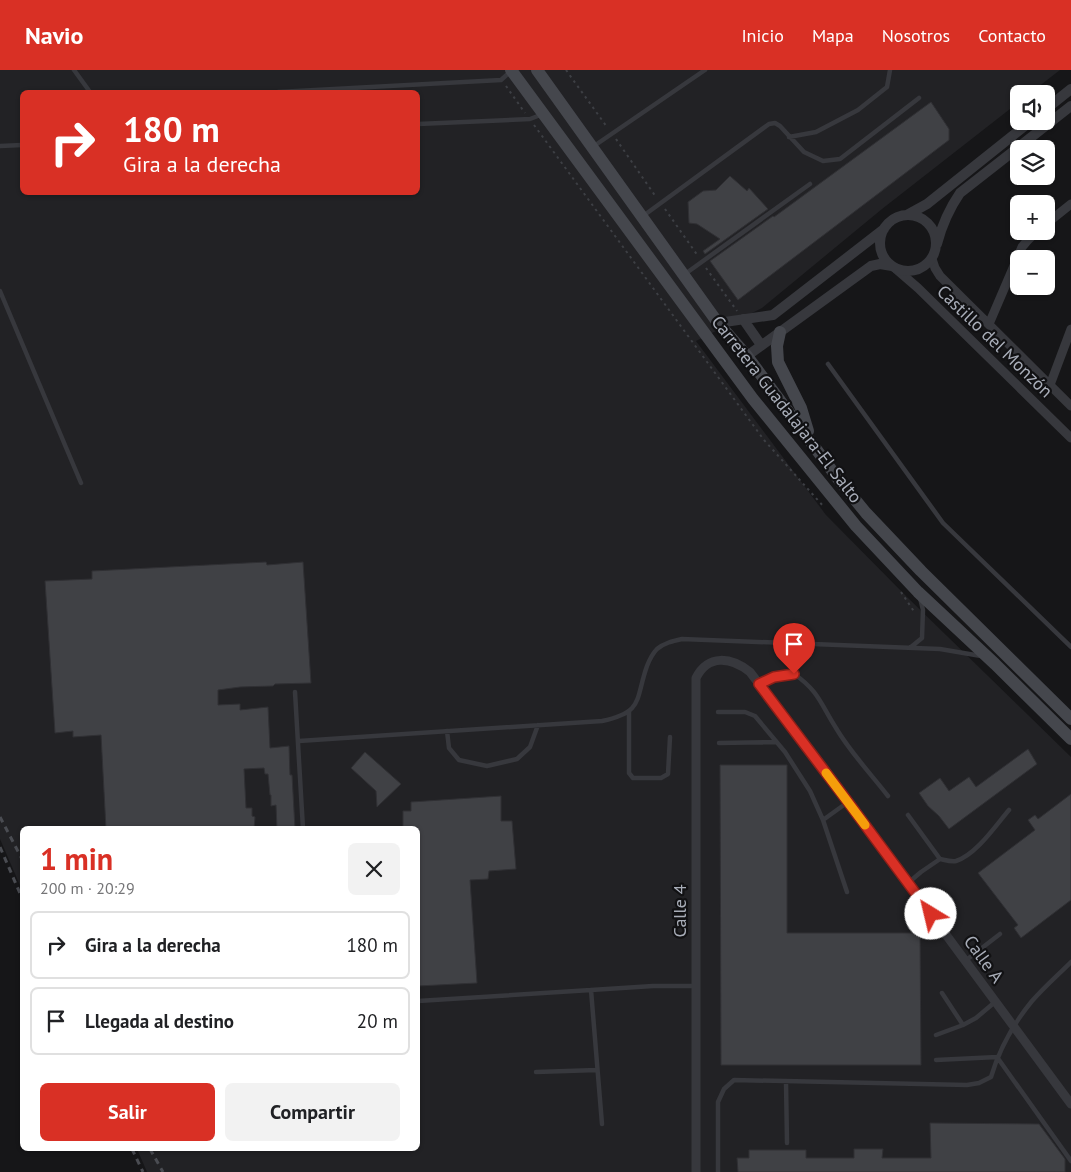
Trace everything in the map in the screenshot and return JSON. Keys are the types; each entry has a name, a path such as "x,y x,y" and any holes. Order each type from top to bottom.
{"main road":[{"name":"Carretera Guadalajara-El Salto","path":"511,70 753,400 856,526 918,592 988,657 1071,739"},
{"name":"Carretera Guadalajara-El Salto","path":"537,70 718,322 747,356 839,480 866,513 894,544 1071,719"},
{"path":"780,332 777,346 778,362 801,408 810,439"}],"street":[{"path":"1055,102 1071,89"},
{"path":"747,356 871,266 880,264 905,272 924,268 936,253 942,226 960,193 1071,106"},
{"path":"718,322 773,314 884,229 890,222 928,204 1020,130"},
{"path":"1055,217 1071,204"},
{"path":"906,215 916,216 931,226 936,234 937,244"},
{"path":"884,229 880,237 882,256 894,268"},
{"path":"989,324 1022,247 1028,240"},
{"name":"Castillo del Monzón","path":"932,259 940,276 1071,406"},
{"name":"Castillo del Monzón","path":"894,268 925,295 1071,438"},
{"path":"742,319 761,345"},
{"path":"1050,385 1071,329"},
{"name":"Calle A","path":"715,661 729,661 742,666 750,672 1071,1104"},
{"name":"Calle 4","path":"696,1172 696,678 700,670 707,664 715,661"}],"lane":[{"path":"74,70 89,90"},
{"path":"315,90 502,80 511,70"},
{"path":"592,147 705,70"},
{"path":"790,137 816,132 858,110 887,87 890,70"},
{"path":"642,217 769,124 775,123 780,126 804,152 824,161 840,159 919,98"},
{"path":"420,124 530,118 543,114"},
{"path":"0,146 20,145"},
{"path":"684,275 810,184"},
{"path":"0,291 81,483"},
{"path":"828,364 943,523 1071,647"},
{"path":"910,647 922,638 923,610 918,592"},
{"path":"299,741 602,721 620,717 633,708 640,697 648,663 656,650 667,643 682,639 910,647 940,649 988,657"},
{"path":"759,684 774,677 794,674 807,683 817,695 836,729 888,796"},
{"path":"295,692 303,826"},
{"path":"629,710 629,773 633,778 661,778 668,774 670,737"},
{"path":"718,712 746,712 755,716 785,752 810,791 823,820 847,892"},
{"path":"447,731 449,748 459,760 487,766 517,759 530,747 538,725"},
{"path":"719,743 776,742"},
{"path":"823,820 848,802"},
{"path":"908,815 940,859 956,861 971,853 1009,810"},
{"path":"908,884 940,859"},
{"path":"965,961 1000,934"},
{"path":"718,1172 718,1102 724,1089 734,1080 967,1085 979,1083 991,1077 997,1057 1032,1001 1071,962"},
{"path":"420,1001 653,986 696,986"},
{"path":"591,990 602,1124"},
{"path":"942,993 964,1025"},
{"path":"936,1035 964,1025 976,1018 995,1002"},
{"path":"936,1060 997,1057"},
{"path":"997,1057 1071,1161"},
{"path":"536,1072 598,1070"},
{"path":"786,1082 787,1143"}],"path":[{"path":"566,70 742,319"},
{"path":"502,80 530,118"}],"shaded area":[{"path":"0,70 1060,70 1041,85 1010,85 1010,109 882,209 762,308 696,341 826,515 1071,757 1071,1172 147,1172 138,1151 420,1151 420,826 20,826 20,885 0,839"}],"building":[{"path":"931,102 949,129 949,140 738,300 710,261 774,217"},
{"path":"730,176 747,191 749,188 768,209 705,254 703,251 720,239 697,224 689,223 688,202 703,191 716,190"},
{"path":"266,562 267,565 303,562 311,683 275,684 273,686 218,690 218,705 240,704 240,710 268,707 270,748 289,746 295,826 277,826 276,805 271,806 268,774 265,774 264,768 244,769 246,808 252,808 252,816 255,817 254,826 106,826 101,735 73,737 73,731 55,733 45,581 92,579 92,571"},
{"path":"1028,749 1037,764 949,829 919,793 940,778 949,791 969,777 976,787"},
{"path":"365,752 401,784 377,807 376,791 351,768"},
{"path":"720,765 787,765 787,933 920,933 921,1065 721,1065"},
{"path":"1071,794 1071,900 1021,938 1014,928 1018,925 978,873 1035,830 1028,820 1035,815 1038,819"},
{"path":"501,796 501,821 512,821 516,869 489,871 488,879 470,880 477,983 420,986 420,826 403,826 403,811 411,811 411,802"},
{"path":"930,1123 1039,1124 1065,1159 1065,1172 738,1172 737,1158 749,1158 749,1150 806,1150 806,1158 854,1158 854,1149 883,1149 882,1158 931,1158"}],"railway":[{"path":"0,817 20,855"},
{"path":"0,847 20,893"},
{"path":"133,1151 143,1172"},
{"path":"151,1151 163,1172"}],"slow traffic":[{"path":"826,773 865,825"}],"route":[{"path":"794,674 774,677 759,684 931,914"}]}
